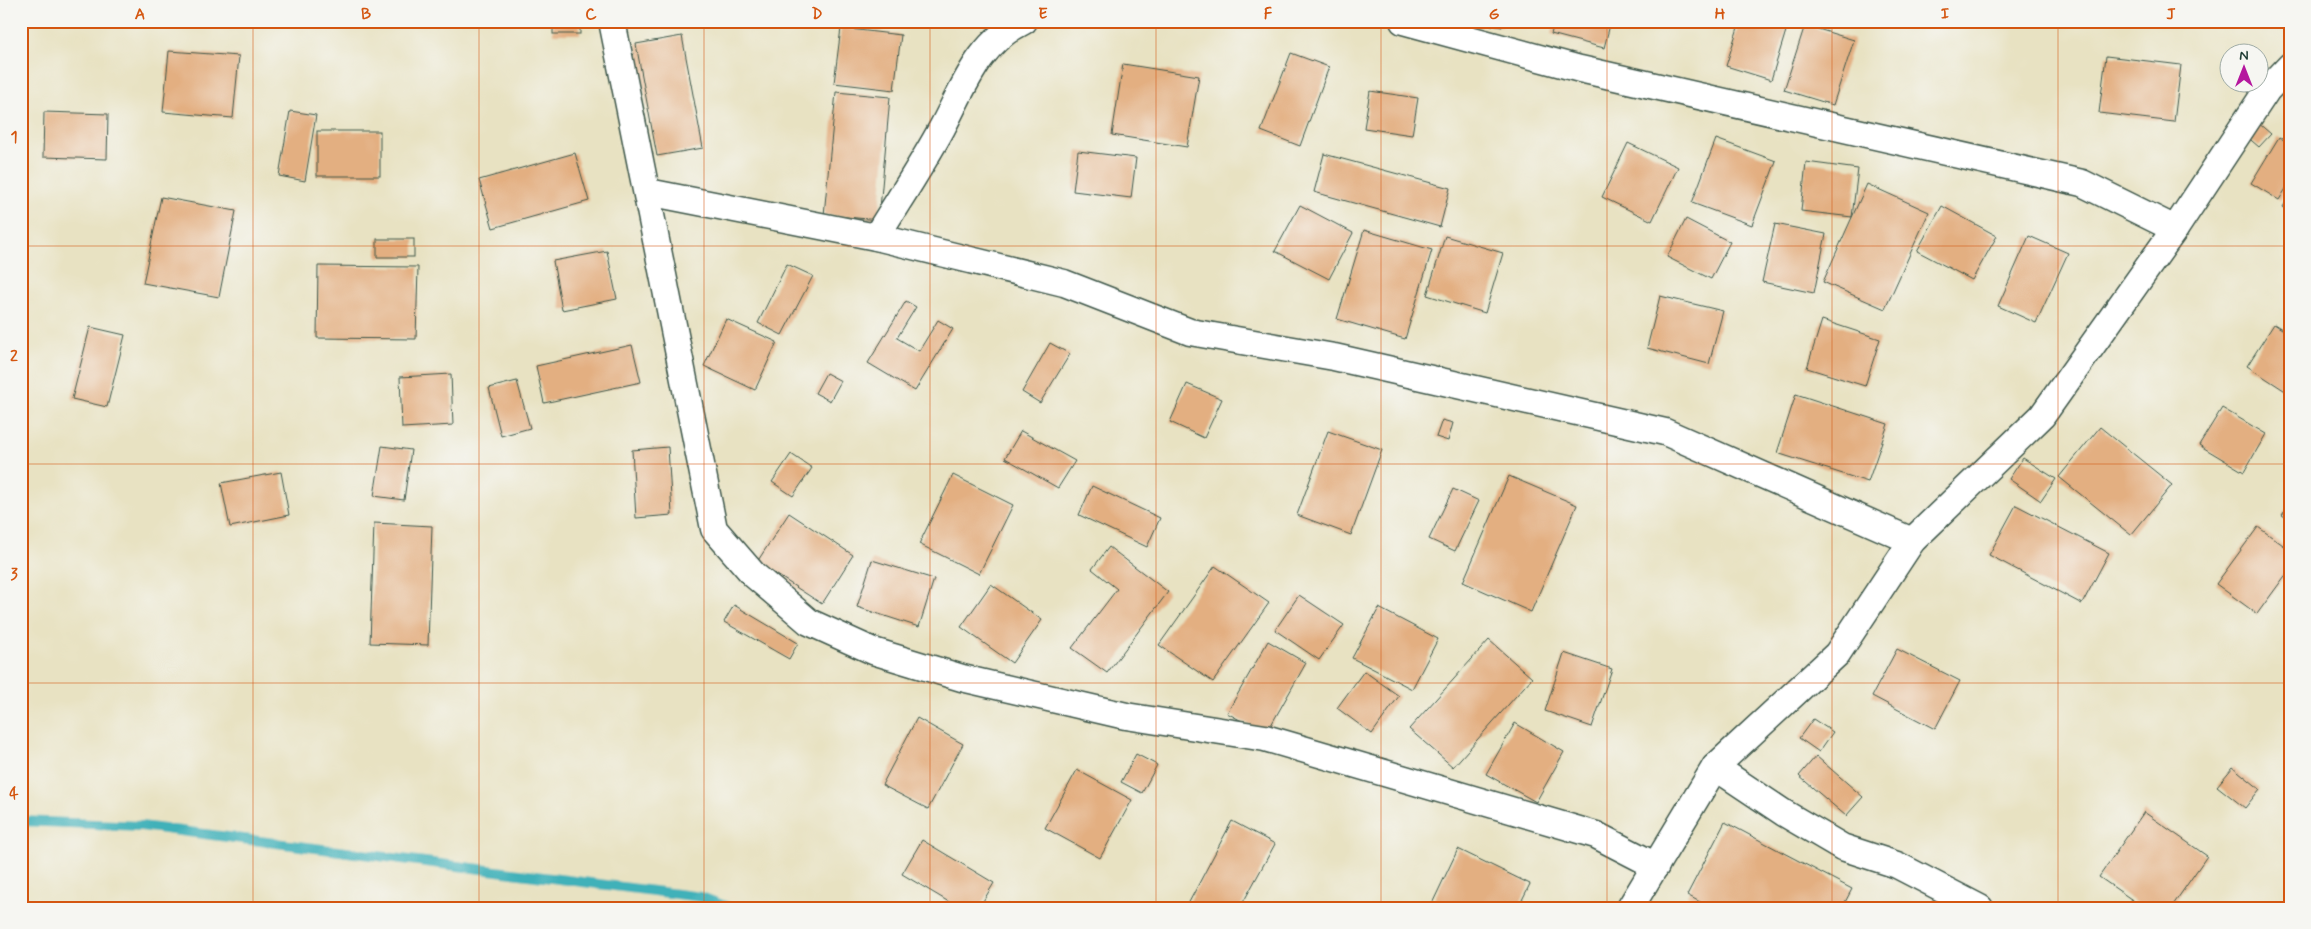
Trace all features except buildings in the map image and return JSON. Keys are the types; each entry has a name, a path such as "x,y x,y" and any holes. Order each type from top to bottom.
{"street":[{"path":"612,21 648,192 714,529 754,575 809,622 873,652 962,678 1126,716 1275,741 1596,835 1656,866"},
{"path":"876,237 942,129 962,84 983,52 1010,28 1024,21"},
{"path":"1403,21 1580,68 2082,183 2175,229"},
{"path":"1630,908 1715,767 1837,654 1912,541 2042,416 2175,229 2267,90 2290,66"},
{"path":"648,192 876,237 1064,283 1190,332 1334,358 1665,432 1912,541"},
{"path":"1715,767 1784,813 1842,847 1897,865 1980,908"}],"waterway":[{"path":"21,821 141,826 701,897 730,908"}]}
